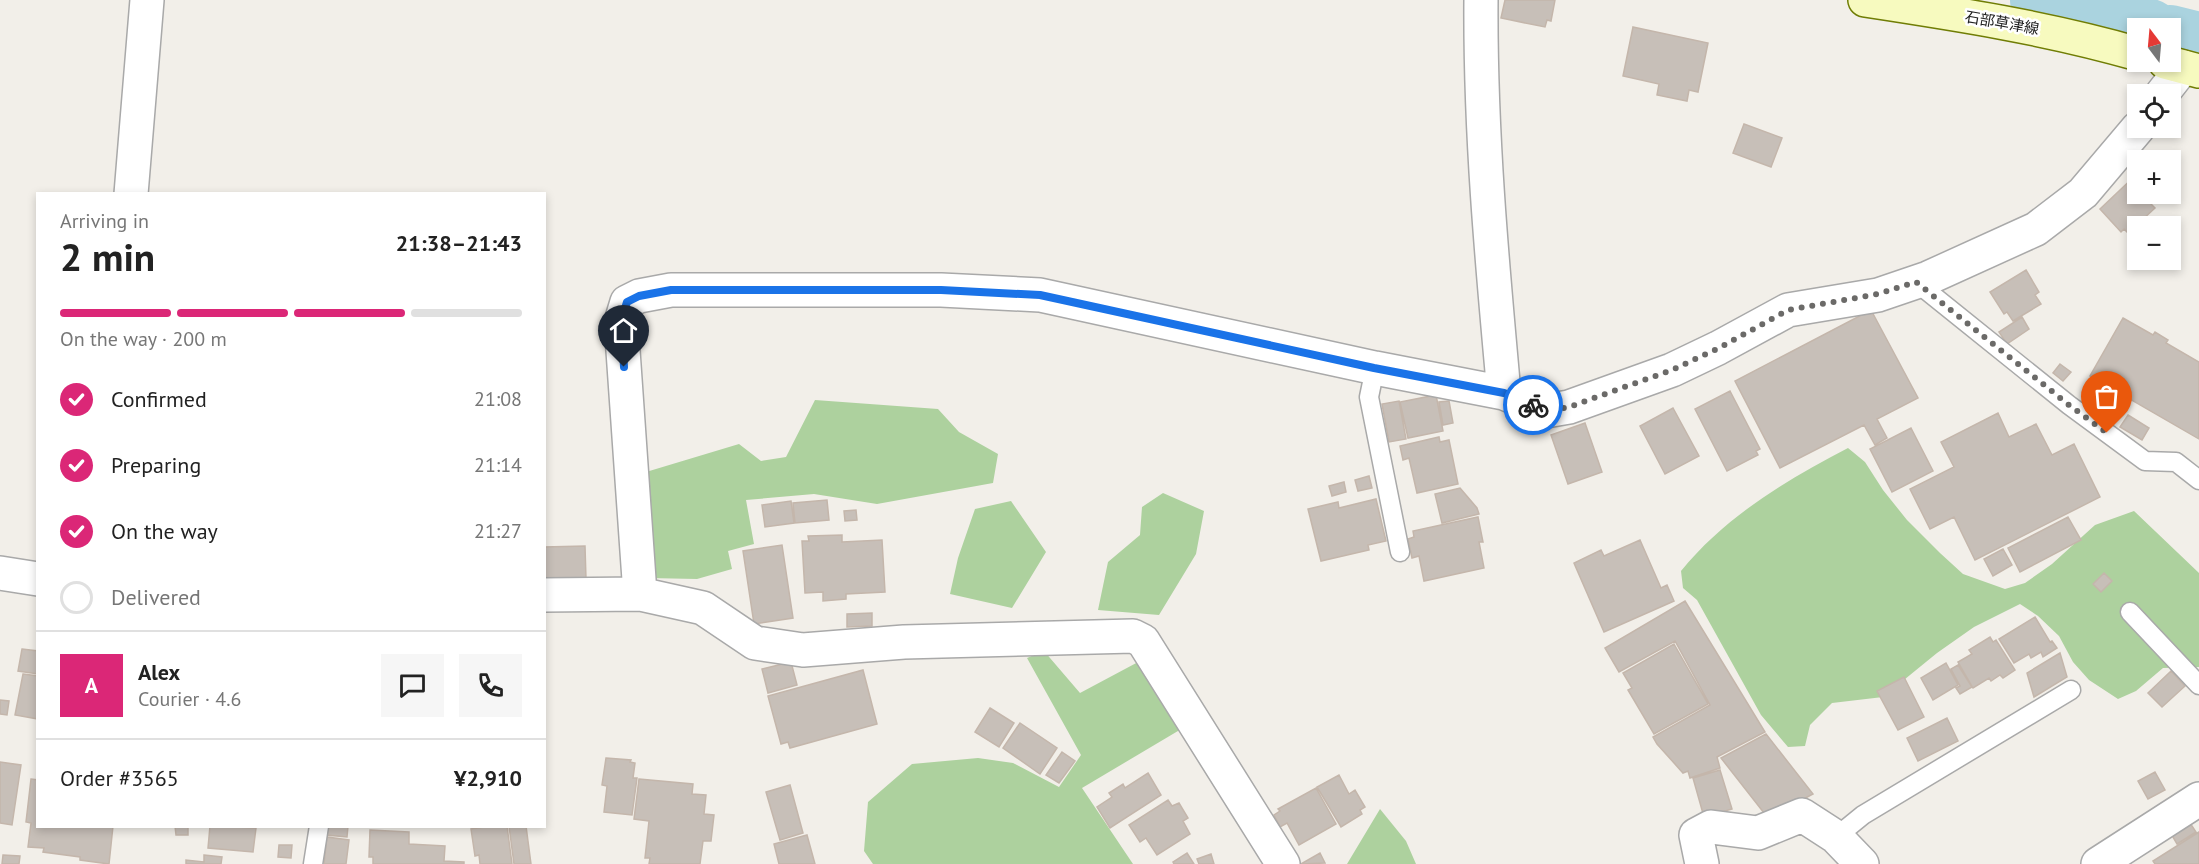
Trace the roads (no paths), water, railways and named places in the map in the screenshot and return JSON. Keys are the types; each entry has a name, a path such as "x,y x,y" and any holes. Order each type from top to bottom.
{"main road":[{"name":"石部草津線","path":"1865,0 2002,22 2080,38 2127,51"}],"street":[{"path":"131,192 147,0"},
{"path":"1481,0 1480,73 1488,217 1504,393"},
{"path":"2169,84 2182,66"},
{"path":"640,594 621,322 627,302 639,296 671,290 798,289 941,290 1040,295 1374,368 1504,393 1546,411 1569,407 1672,370 1719,348 1788,310 1878,294 1916,282 2036,230 2082,193 2129,138"},
{"path":"0,573 36,579"},
{"path":"546,596 640,594 703,608 754,643 802,650 904,642 1134,636 1143,641 1283,864"},
{"path":"2098,864 2199,799"},
{"path":"1702,864 1696,835 1711,826 1758,833 1802,815 1836,837 1862,864"}],"lane":[{"path":"1916,282 2069,405 2145,461 2176,462 2199,480"},
{"path":"1374,368 1369,397 1400,552"},
{"path":"2130,612 2199,685"},
{"path":"1836,837 1863,815 2072,690"},
{"path":"313,864 319,828"}],"waterway":[{"path":"2039,0 2127,22"},
{"path":"2181,37 2199,41"}]}
